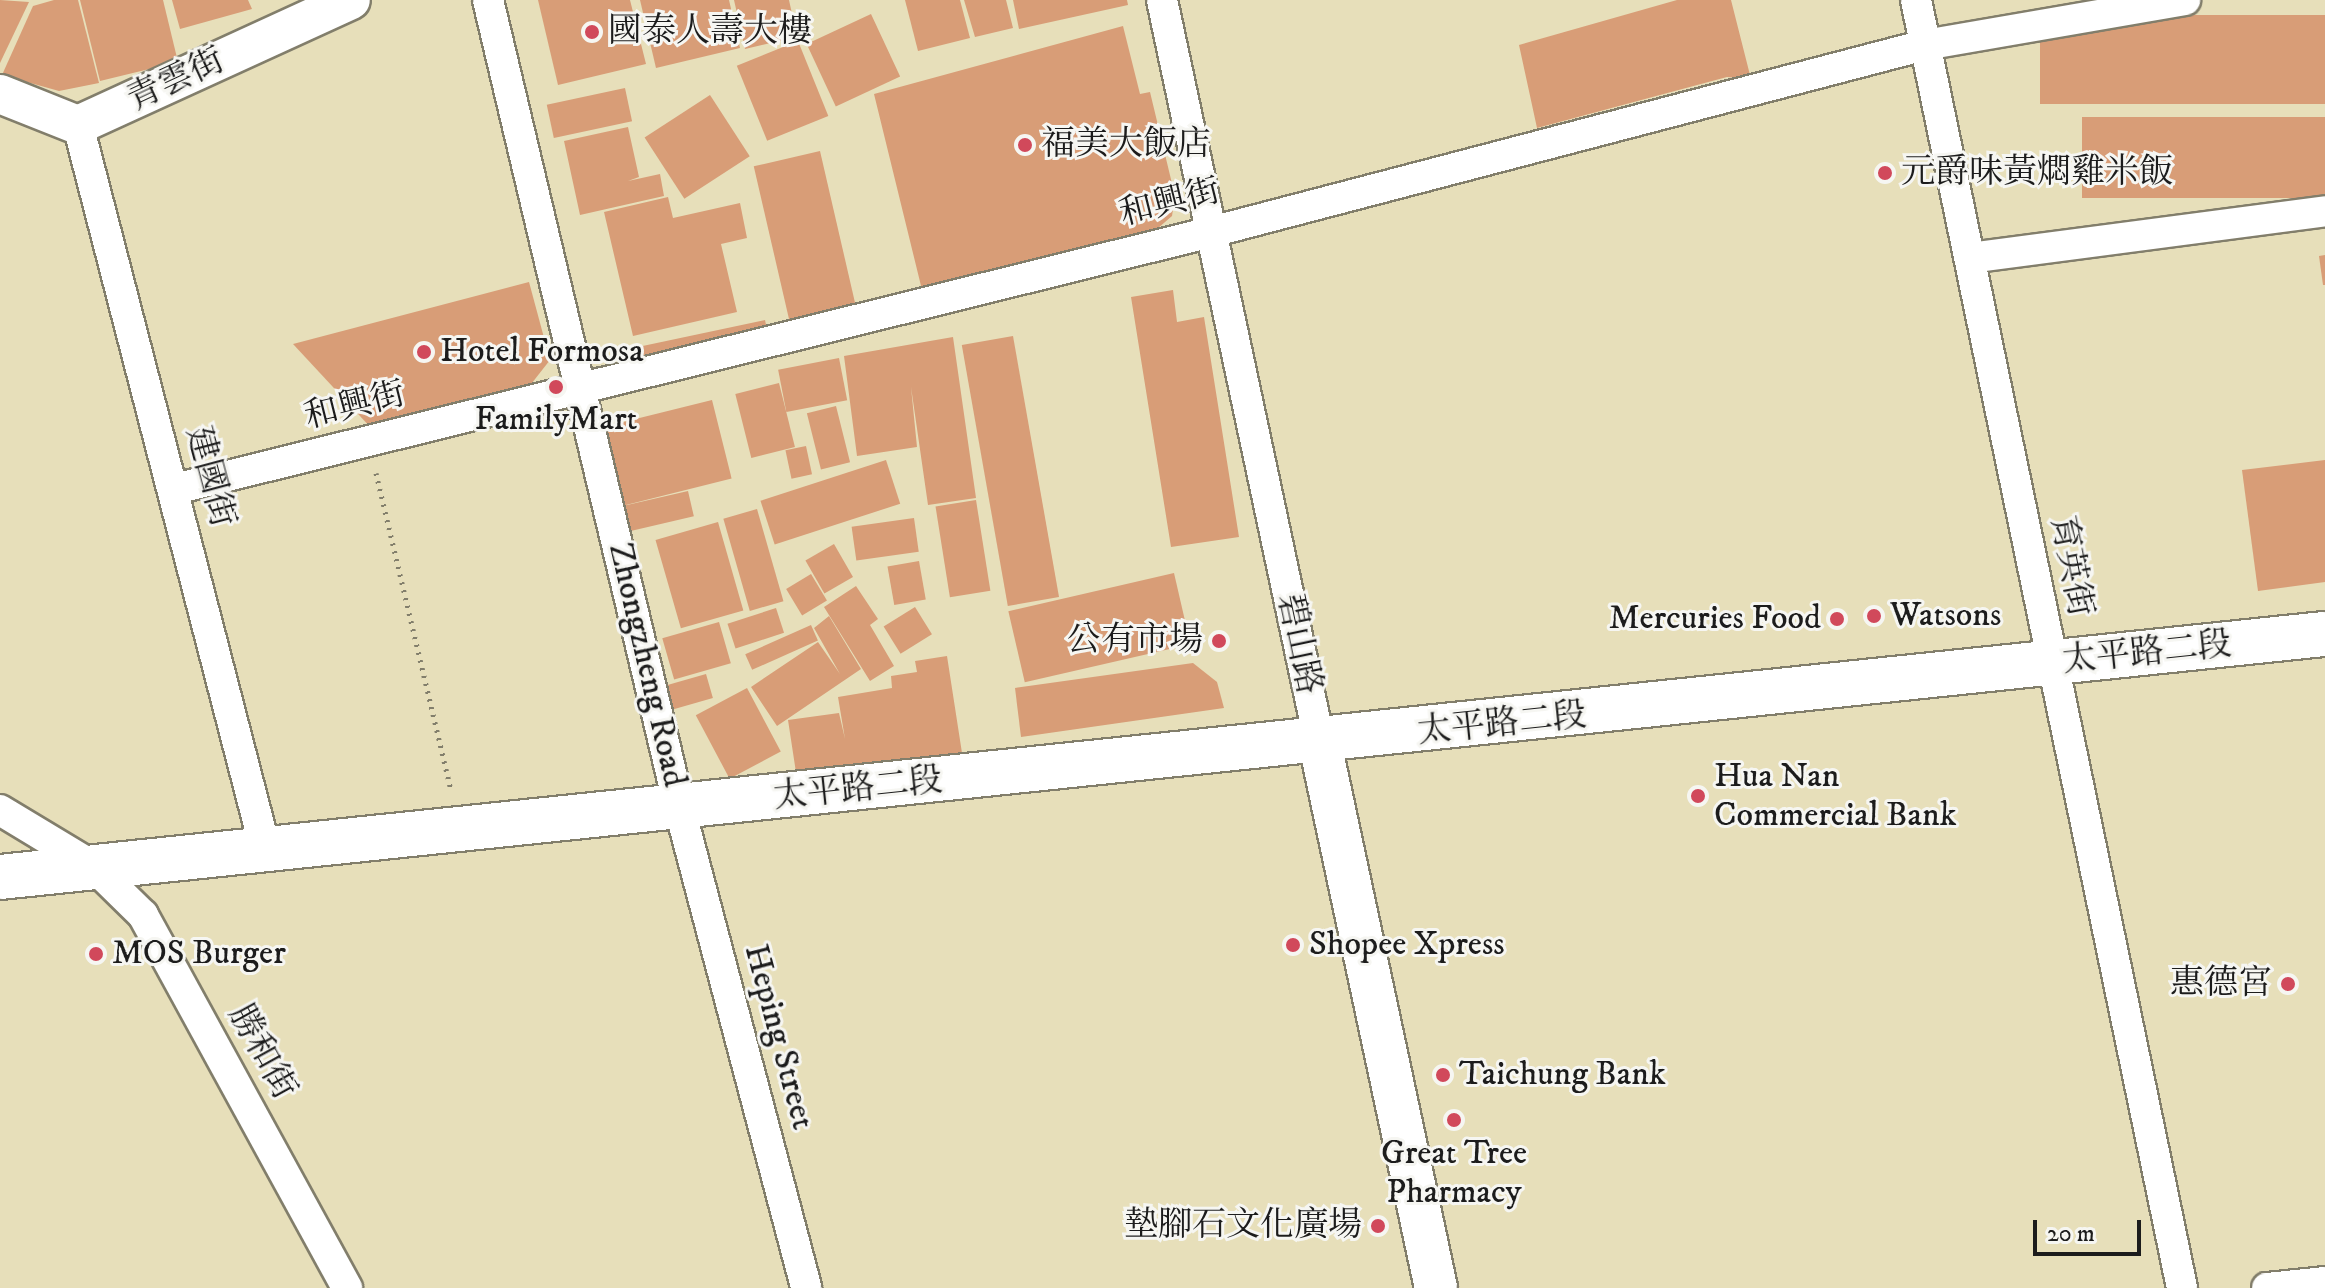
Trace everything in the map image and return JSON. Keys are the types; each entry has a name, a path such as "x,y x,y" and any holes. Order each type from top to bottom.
{"main road":[{"name":"太平路二段","path":"679,806 1320,744 2325,634"},
{"name":"碧山路","path":"1320,744 1436,1288"},
{"name":"Zhongzheng Road","path":"0,877 679,806"}],"street":[{"name":"青雲街","path":"78,125 351,0"},
{"name":"Zhongzheng Road","path":"488,0 584,388 679,806"},
{"name":"碧山路","path":"1162,0 1320,744"},
{"name":"育英街","path":"1916,0 2182,1288"},
{"name":"和興街","path":"175,489 1211,232 1925,45 2168,1"},
{"path":"0,94 78,125"},
{"name":"建國街","path":"78,125 175,489 265,848"},
{"path":"1970,258 2325,211"},
{"name":"Heping Street","path":"679,806 806,1288"},
{"name":"勝和街","path":"0,810 93,866 143,915 347,1288"},
{"path":"2267,1288 2325,1282"}],"path":[{"path":"369,441 461,830"}],"building":[{"path":"0,0 29,2 0,63"},
{"path":"54,0 78,0 99,83 59,91 2,75 33,6"},
{"path":"80,0 163,0 178,62 100,81"},
{"path":"172,0 248,0 252,9 180,29"},
{"name":"國泰人壽大樓","path":"538,0 630,0 646,64 558,85"},
{"path":"640,0 729,0 740,48 656,68"},
{"path":"734,0 789,0 797,37 745,49"},
{"path":"905,0 960,0 970,38 918,51"},
{"path":"964,0 1006,0 1013,28 975,37"},
{"path":"1013,0 1127,0 1128,5 1019,29"},
{"path":"1677,0 1731,0 1751,79 1727,77 1537,128 1519,45"},
{"path":"871,14 900,77 836,107 807,44"},
{"path":"2040,15 2325,15 2325,104 2040,104"},
{"name":"福美大飯店","path":"1123,26 1140,94 1150,92 1175,196 1172,216 1150,235 923,294 874,94"},
{"path":"798,41 828,116 767,141 737,66"},
{"path":"625,88 632,121 554,138 547,105"},
{"path":"710,95 750,156 684,199 645,137"},
{"path":"2082,117 2325,117 2325,198 2082,198"},
{"path":"628,127 639,177 628,181 660,174 664,196 580,215 564,141"},
{"path":"820,151 856,305 789,320 754,166"},
{"path":"668,197 673,218 740,203 747,238 721,244 737,312 633,336 604,212"},
{"path":"2325,255 2325,285 2323,285 2319,256"},
{"name":"Hotel Formosa","path":"529,282 550,360 528,388 372,429 293,344"},
{"path":"1173,290 1177,322 1204,317 1239,537 1171,547 1131,297"},
{"path":"765,320 769,339 630,368 626,350"},
{"path":"1013,336 1059,597 1008,606 962,345"},
{"path":"953,337 976,498 928,505 911,387 917,447 857,456 844,356"},
{"path":"839,358 847,400 786,412 778,370"},
{"path":"779,383 795,447 751,458 735,394"},
{"path":"712,400 732,479 624,505 604,427"},
{"path":"836,406 850,462 821,470 807,413"},
{"path":"806,446 812,474 791,479 785,450"},
{"path":"886,460 900,504 775,545 760,501"},
{"path":"2325,460 2325,582 2258,591 2242,470"},
{"path":"688,491 694,516 629,531 623,506"},
{"path":"976,500 990,591 950,597 936,506"},
{"path":"757,509 783,601 750,611 723,519"},
{"path":"914,518 919,552 856,560 852,527"},
{"path":"718,522 743,610 681,628 656,540"},
{"path":"834,544 853,577 824,593 805,560"},
{"path":"919,561 926,599 894,605 887,567"},
{"path":"1174,573 1190,644 1025,682 1008,611"},
{"path":"811,574 827,601 802,616 786,589"},
{"path":"856,586 878,619 870,625 894,666 870,681 824,607"},
{"path":"915,607 932,634 901,654 884,627"},
{"path":"776,608 784,633 736,648 727,624"},
{"path":"829,616 861,669 777,726 751,687 818,642 840,674 814,628"},
{"path":"719,622 731,663 674,680 662,638"},
{"path":"811,625 818,641 752,670 745,654"},
{"path":"947,656 962,753 797,779 788,720 839,713 845,739 838,697 892,688 891,676 917,672 915,661"},
{"path":"1193,663 1217,682 1224,708 1021,737 1015,688"},
{"path":"706,674 713,698 665,712 658,688"},
{"path":"747,688 781,752 730,779 696,715"}],"place":[{"name":"國泰人壽大樓","path":"592,32"},
{"name":"福美大飯店","path":"1025,145"},
{"name":"元爵味黃燜雞米飯","path":"1885,173"},
{"name":"Hotel Formosa","path":"424,352"},
{"name":"FamilyMart","path":"556,387"},
{"name":"Watsons","path":"1874,616"},
{"name":"Mercuries Food","path":"1837,619"},
{"name":"公有市場","path":"1219,641"},
{"name":"Hua Nan Commercial Bank","path":"1698,796"},
{"name":"Shopee Xpress","path":"1293,945"},
{"name":"MOS Burger","path":"96,954"},
{"name":"惠德宮","path":"2288,984"},
{"name":"Taichung Bank","path":"1443,1075"},
{"name":"Great Tree Pharmacy","path":"1454,1120"},
{"name":"墊腳石文化廣場","path":"1378,1226"}]}
